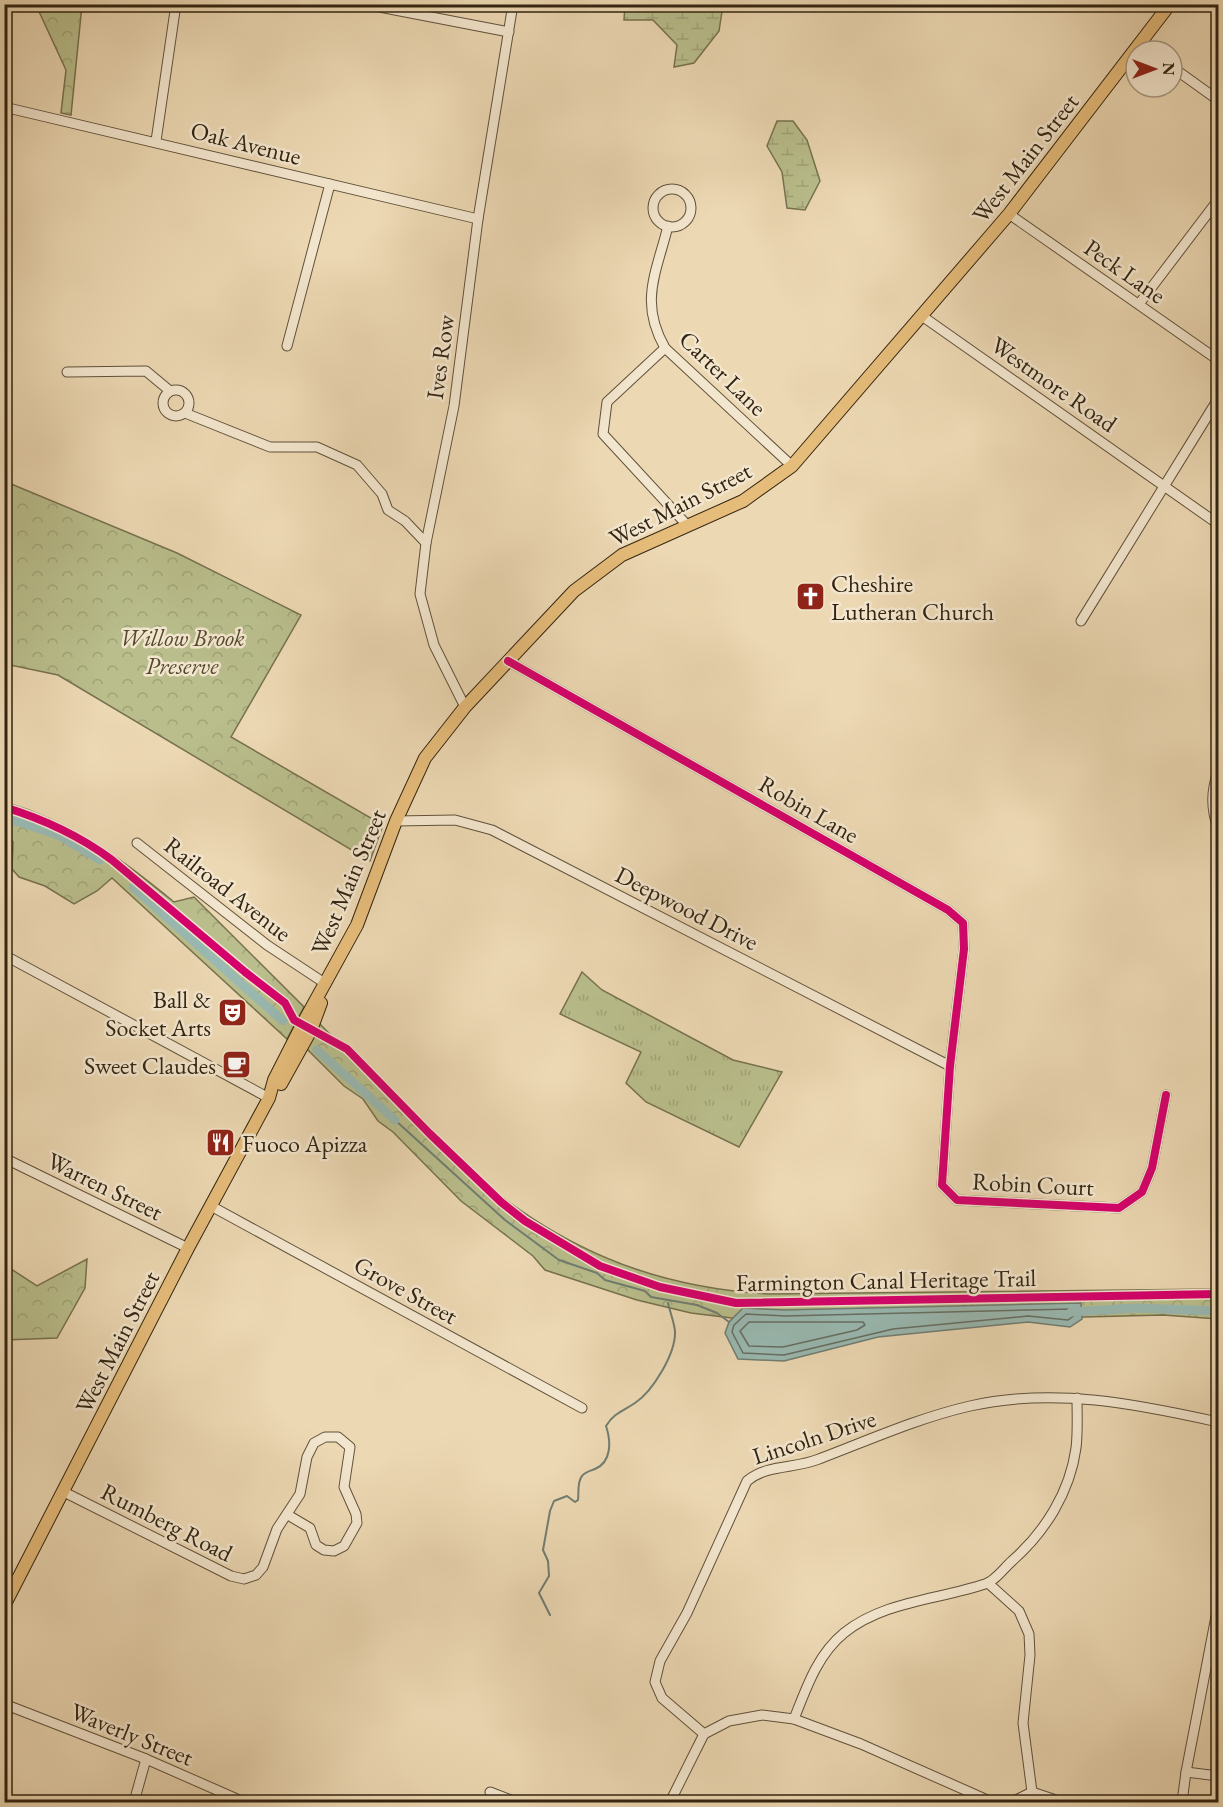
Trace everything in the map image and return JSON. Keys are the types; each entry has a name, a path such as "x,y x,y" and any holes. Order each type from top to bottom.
{"main road":[{"name":"West Main Street","path":"1150,39 1170,4"},
{"name":"West Main Street","path":"4,1606 188,1248 269,1098 275,1094 306,1040 315,1021 326,984 357,925 396,821 425,758 465,707 579,588 622,555 743,501 792,466 1009,214 1124,74"}],"street":[{"path":"156,141 176,4"},
{"path":"364,4 509,32"},
{"name":"Ives Row","path":"465,707 434,645 420,594 426,543 454,406 478,219 513,4"},
{"path":"1184,76 1218,100"},
{"name":"Oak Avenue","path":"4,107 156,141 478,219"},
{"path":"287,346 330,184"},
{"path":"666,190 679,190 688,198 691,210 680,225 668,226 655,215 654,203 666,190"},
{"path":"1139,303 1218,200"},
{"name":"Peck Lane","path":"1009,214 1218,360"},
{"name":"Carter Lane","path":"668,226 649,301 654,328 665,348 792,466"},
{"name":"Westmore Road","path":"922,316 1165,484 1218,524"},
{"path":"665,348 607,402 603,434 687,525"},
{"path":"68,372 146,371 170,391 178,390 188,397 189,406 185,413"},
{"path":"170,391 163,401 164,409 174,416 185,413 270,447 317,447 357,465 382,494 388,510 405,521 426,543"},
{"path":"1081,621 1218,399"},
{"name":"Robin Lane","path":"508,661 948,910 963,923 964,950 950,1066"},
{"path":"1218,771 1212,789 1213,815 1218,830"},
{"name":"Deepwood Drive","path":"396,821 455,820 492,830 950,1066"},
{"name":"Railroad Avenue","path":"137,843 267,945 326,984"},
{"path":"4,955 269,1098"},
{"name":"Robin Court","path":"950,1066 942,1185 957,1200 1119,1208 1142,1192 1152,1168 1166,1095"},
{"name":"Warren Street","path":"4,1158 188,1248"},
{"name":"Grove Street","path":"211,1206 582,1408"},
{"name":"Lincoln Drive","path":"704,1734 662,1698 655,1682 660,1661 687,1613 747,1481 759,1471 809,1463 925,1419 971,1406 1026,1398 1077,1398 1141,1405 1218,1422"},
{"path":"794,1719 813,1671 842,1635 850,1629 867,1617 898,1605 988,1583 1029,1546 1052,1515 1068,1482 1076,1448 1077,1398"},
{"name":"Rumberg Road","path":"64,1492 231,1576 244,1579 256,1575 263,1567 278,1529 300,1494 307,1457 314,1443 325,1437 338,1437 350,1447 344,1487 356,1514 354,1533 344,1546 334,1551 324,1550 316,1545 310,1528 288,1515"},
{"path":"988,1583 1019,1611 1029,1634 1030,1655 1023,1723 1032,1792"},
{"path":"1182,1803 1218,1606"},
{"name":"Waverly Street","path":"4,1704 146,1759 244,1803"},
{"path":"670,1803 704,1734 729,1721 762,1715 794,1719 861,1744 992,1803"},
{"path":"134,1803 146,1759"},
{"path":"1186,1772 1218,1776"},
{"path":"490,1792 516,1803"},
{"path":"1012,1803 1032,1792 1059,1801 1075,1803"}],"green space":[{"path":"36,5 82,5 71,115 61,113 66,70"},
{"path":"625,5 723,5 719,31 694,63 674,67 677,45 653,20 624,20"},
{"path":"777,121 793,121 807,140 820,181 805,210 787,208 782,172 767,146"},
{"name":"Willow Brook Preserve","path":"4,481 177,553 301,615 231,737 383,825 370,861 58,675 5,664"},
{"path":"5,802 52,820 95,843 174,902 194,897 304,1007 287,1039 112,878 97,891 74,904 45,886 19,877 12,869 13,842 5,831"},
{"path":"582,972 602,990 733,1060 782,1072 739,1147 646,1102 626,1083 641,1052 560,1014"},
{"path":"318,1022 417,1123 465,1167 515,1206 568,1240 627,1266 693,1284 768,1294 1218,1289 1218,1319 1163,1315 897,1322 748,1320 691,1313 637,1300 545,1270 533,1256 461,1201 393,1132 378,1121 363,1099 344,1086 305,1047"},
{"path":"87,1259 85,1288 57,1338 5,1340 5,1265 37,1286"}],"water":[{"path":"1081,1303 1082,1319 1070,1327 1028,1322 878,1337 784,1361 738,1359 725,1333 729,1322 743,1308 784,1310"}],"waterway":[{"path":"4,817 58,835 100,860"},
{"path":"133,887 283,1021"},
{"path":"317,1050 395,1120"},
{"path":"395,1120 505,1220 559,1260 597,1273 605,1280 645,1291 651,1297 697,1305 717,1313 729,1322"},
{"path":"550,1615 539,1593 549,1576 548,1561 543,1550 550,1511 554,1501 567,1496 575,1502 578,1500 580,1478 601,1466 609,1451 606,1426 616,1415 642,1397 662,1371 672,1350 675,1331 668,1303"},
{"path":"1071,1312 1136,1308 1218,1311"}],"cycle path":[{"path":"508,661 948,910 963,923 964,949 950,1066 942,1185 957,1200 1119,1208 1142,1192 1152,1168 1166,1095"},
{"name":"Farmington Canal Heritage Trail","path":"4,807 61,829 112,860 285,1003 294,1020 347,1049 501,1202 525,1221 600,1266 660,1287 736,1303 1218,1294"}],"place":[{"name":"Cheshire Lutheran Church","path":"810,597"},
{"name":"Ball & Socket Arts","path":"232,1013"},
{"name":"Sweet Claudes","path":"237,1065"},
{"name":"Fuoco Apizza","path":"221,1143"}]}
